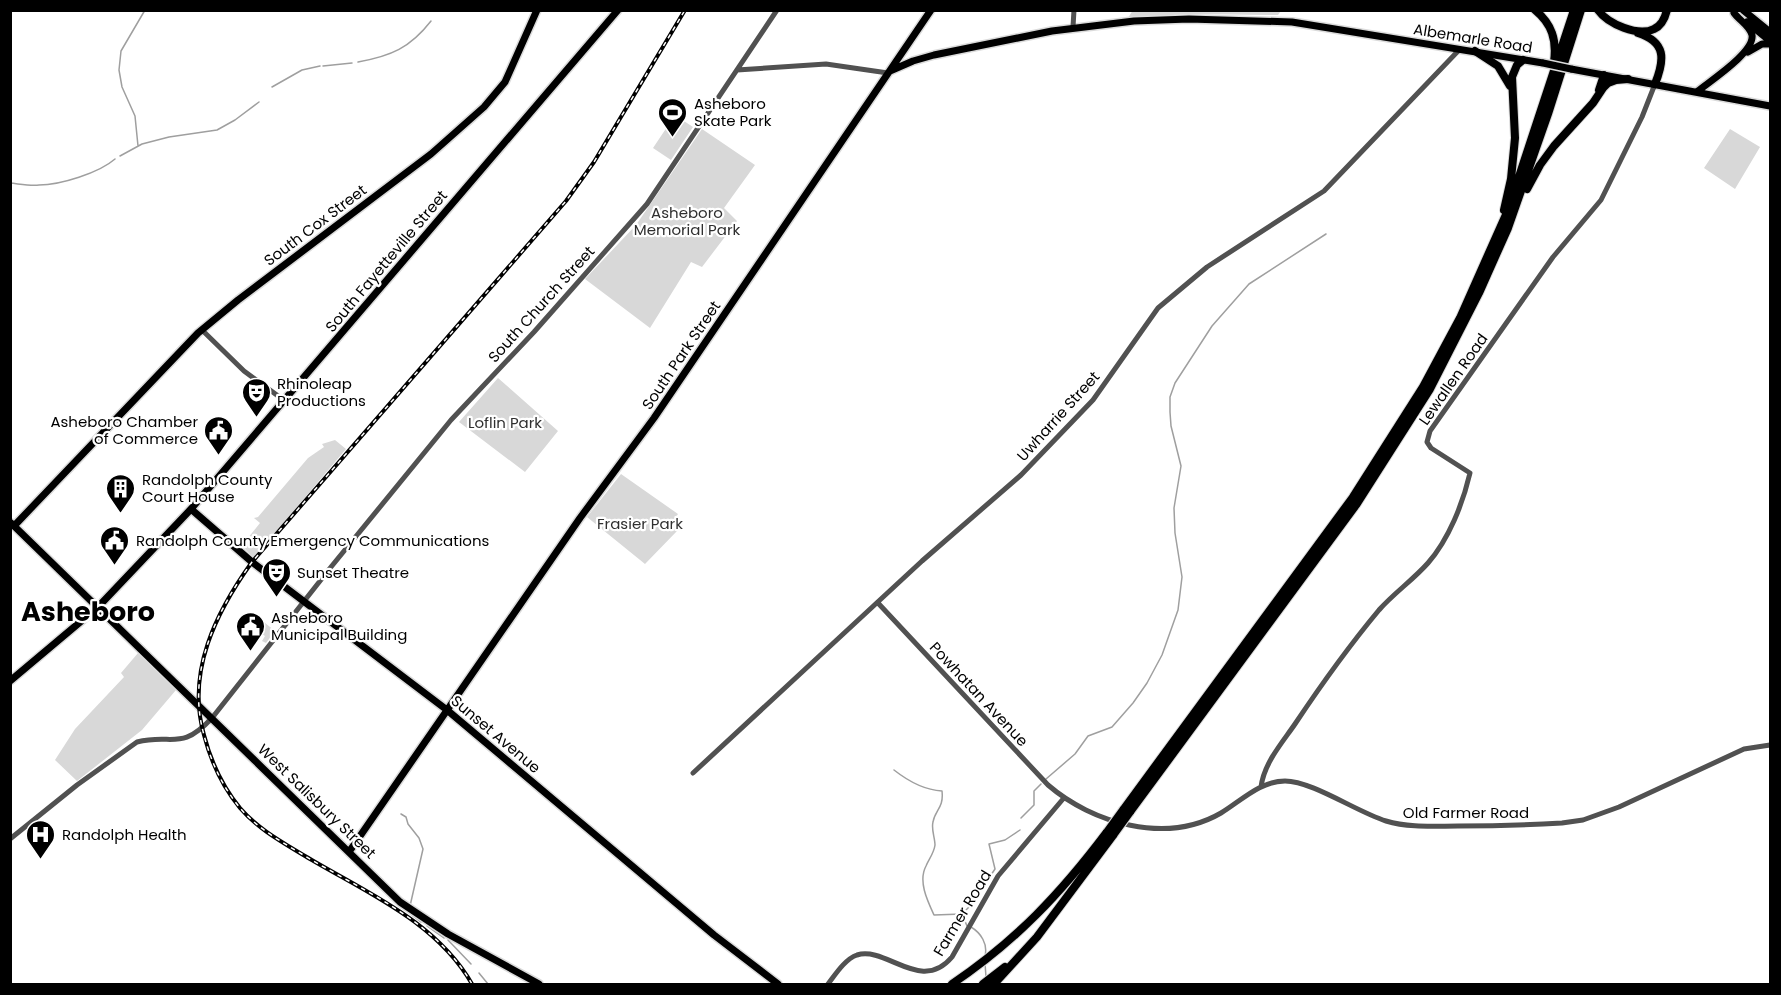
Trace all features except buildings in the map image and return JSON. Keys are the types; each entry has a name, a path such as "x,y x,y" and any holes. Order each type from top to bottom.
{"highway":[{"path":"1534,10 1548,23 1554,37 1555,56 1548,80 1549,87"},
{"path":"994,984 1037,937 1373,469 1424,387 1465,308 1497,238 1520,179 1574,10"},
{"path":"1508,228 1581,10"},
{"path":"1598,10 1610,22 1651,38 1659,46 1661,57 1655,84"},
{"path":"1626,28 1644,31 1654,29 1663,21 1667,10"},
{"path":"1475,51 1498,66 1506,76 1511,90 1514,115 1513,157 1507,198 1497,238"},
{"path":"1511,90 1514,70 1523,60"},
{"path":"1598,95 1604,75"},
{"path":"1126,811 1343,523 1399,440 1454,343 1540,165 1608,83 1628,79"},
{"path":"961,984 1008,943 1058,893 1110,833"},
{"path":"983,984 1037,937"},
{"path":"952,984 1008,943"}],"main road":[{"name":"South Cox Street","path":"12,524 88,449 202,330 431,154 484,107 505,82 537,10"},
{"name":"South Fayetteville Street","path":"10,681 98,608 174,528 618,10"},
{"name":"South Park Street","path":"349,852 583,514 654,418 931,10"},
{"path":"1743,10 1770,30"},
{"path":"1732,12 1770,43"},
{"path":"1732,12 1749,29 1752,37 1750,46 1740,57"},
{"name":"Albemarle Road","path":"888,73 913,61 952,50 1073,27 1189,19 1271,21 1292,22 1475,51 1769,106"},
{"path":"1698,91 1740,57 1759,45 1770,43"},
{"name":"Sunset Avenue","path":"191,509 252,562 447,710 717,938 778,984"},
{"name":"West Salisbury Street","path":"12,524 400,902 424,919 539,984"}],"street":[{"name":"South Church Street","path":"10,839 77,785 137,742 183,739 197,732 212,718 451,420 534,332 645,205 777,10"},
{"path":"1073,27 1074,10"},
{"name":"Uwharrie Street","path":"693,773 939,546 1004,492 1079,415 1107,382 1158,308 1207,267 1324,191 1460,49"},
{"path":"737,70 826,64 888,73"},
{"name":"Lewallen Road","path":"1261,787 1262,776 1268,765 1311,700 1377,613 1395,592 1427,564 1443,542 1460,504 1470,473 1431,448 1427,441 1430,431 1553,257 1600,200 1642,117 1655,84"},
{"path":"202,330 244,371 285,401"},
{"name":"Powhatan Avenue","path":"878,603 1036,774 1064,799"},
{"name":"Old Farmer Road","path":"1064,799 1108,820 1128,825 1162,828 1182,826 1212,818 1261,787 1274,782 1287,781 1300,783 1369,815 1395,823 1441,826 1563,823 1583,820 1619,807 1744,749 1770,745"},
{"name":"Farmer Road","path":"828,984 847,962 858,955 869,955 918,971 936,970 943,966 952,957 998,876 1064,799"}],"green space":[{"path":"1133,10 1281,11 1278,15 1187,14 1128,18"},
{"name":"Asheboro Skate Park","path":"675,115 693,127 671,160 653,148"},
{"name":"Asheboro Memorial Park","path":"702,129 755,165 724,208 737,221 702,267 691,262 650,328 585,279 636,225"},
{"path":"1730,129 1760,147 1735,189 1704,168"},
{"name":"Loflin Park","path":"498,378 558,431 525,472 459,422"},
{"path":"335,440 346,449 254,558 243,544 260,523 254,518 258,517 308,458 324,447 322,444"},
{"name":"Frasier Park","path":"621,474 678,514 672,523 678,530 645,564 587,517"},
{"path":"254,614 275,631 266,643 262,641 265,636 255,629 252,632 246,627 250,621 249,618"},
{"path":"138,653 176,690 142,730 77,781 55,760 75,729 124,677 121,673"}],"waterway":[{"path":"138,146 135,116 122,87 119,70 121,51 145,10"},
{"path":"358,62 390,54 399,49 415,38 431,21"},
{"path":"323,66 352,63"},
{"path":"272,87 302,70 320,66"},
{"path":"120,156 142,144 169,137 217,130 259,102"},
{"path":"10,183 32,185 57,183 99,169 115,159"},
{"path":"1046,779 1075,754 1088,736 1112,727 1133,703 1162,655 1178,610 1182,577 1175,533 1174,508 1181,466 1171,426 1170,412 1170,397 1175,383 1212,326 1249,284 1326,234"},
{"path":"894,770 916,784 942,791 941,805 933,825 934,848 924,872 923,884 934,915 962,914 967,926"},
{"path":"1021,818 1034,805 1034,791 1041,784"},
{"path":"401,814 406,817 423,849 410,906"},
{"path":"962,914 995,869 989,844 1005,840 1020,830"},
{"path":"409,911 421,922"},
{"path":"427,926 444,938"},
{"path":"971,927 983,939 985,956"},
{"path":"448,940 471,964"},
{"path":"985,963 986,977"},
{"path":"479,973 488,984"}],"railway":[{"path":"472,984 457,962 419,925 398,910 262,829 240,808 218,773 204,735 199,712 202,666 216,622 252,562 566,201 594,162 685,10"}],"place":[{"name":"Asheboro Skate Park","path":"673,138"},
{"name":"Rhinoleap Productions","path":"256,418"},
{"name":"Asheboro Chamber of Commerce","path":"219,456"},
{"name":"Randolph County Court House","path":"121,514"},
{"name":"Randolph County Emergency Communications","path":"115,566"},
{"name":"Sunset Theatre","path":"276,598"},
{"name":"Asheboro Municipal Building","path":"250,652"},
{"name":"Randolph Health","path":"41,860"}],"district":[{"name":"Asheboro","path":"88,611"}]}
